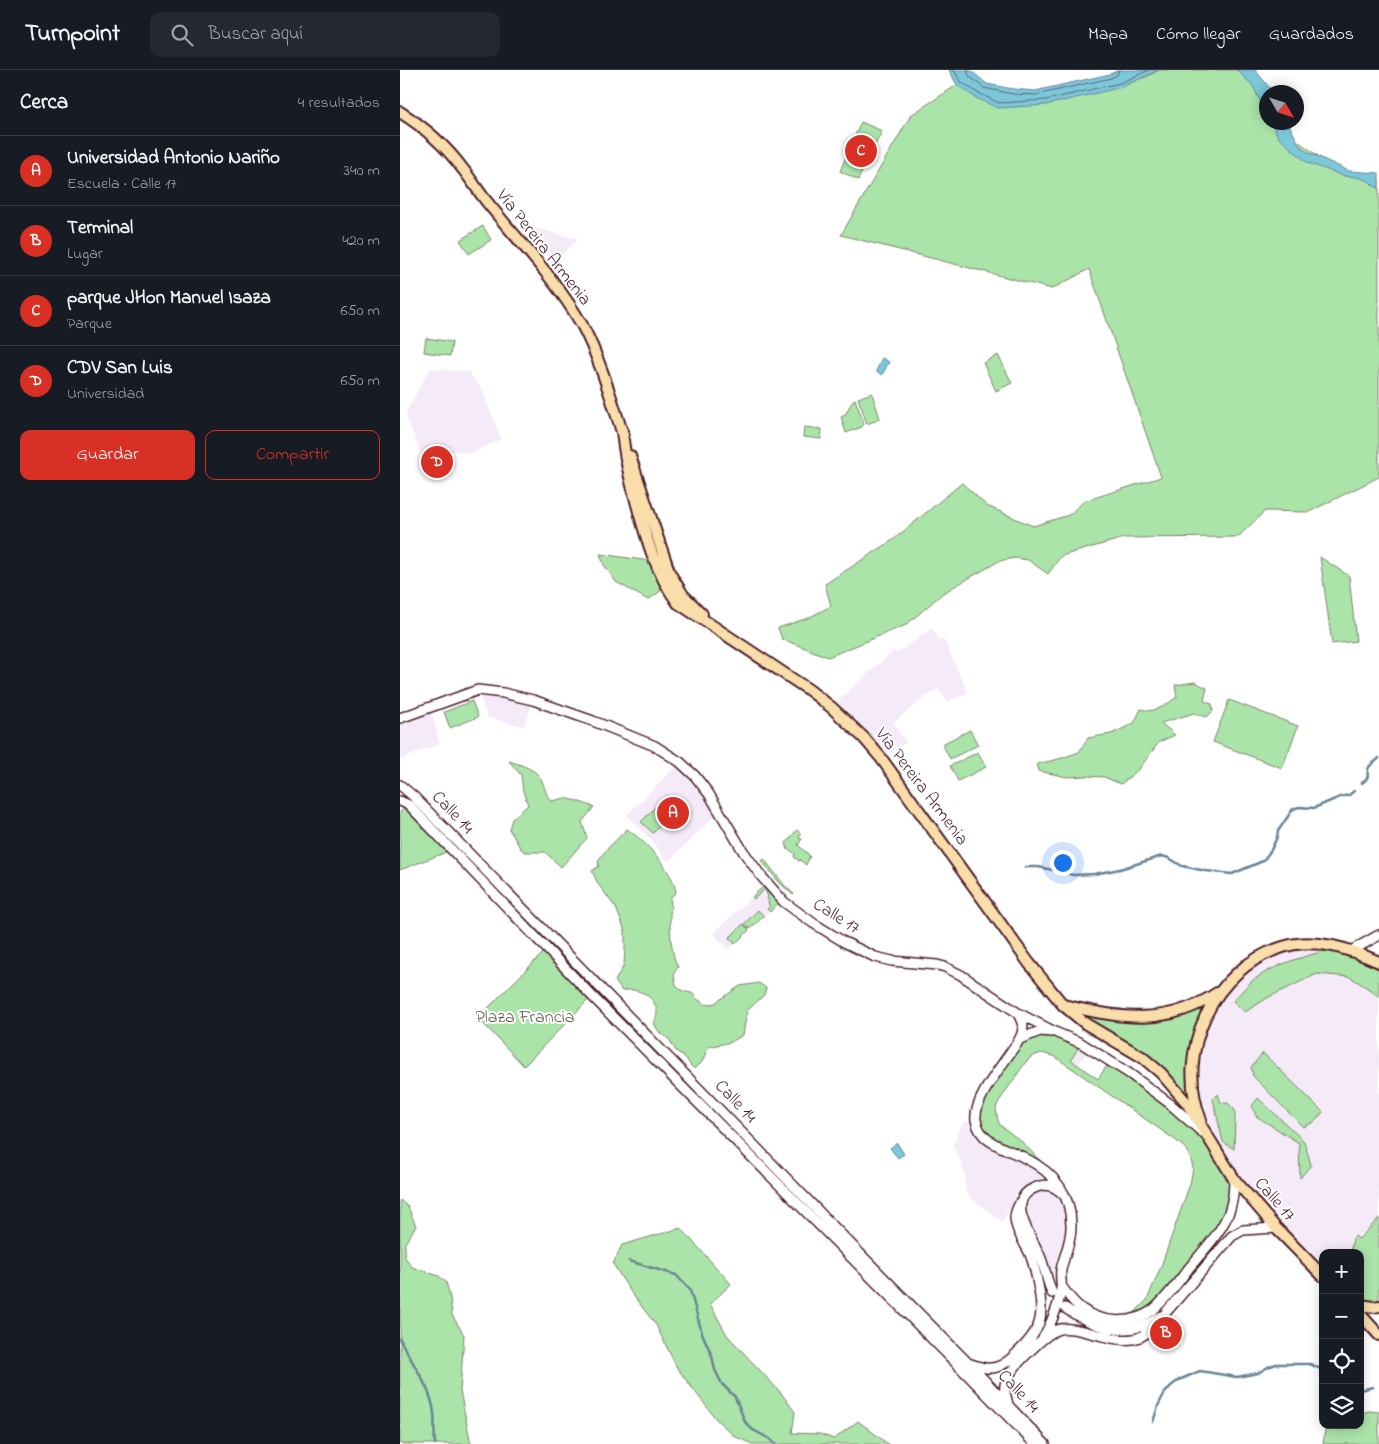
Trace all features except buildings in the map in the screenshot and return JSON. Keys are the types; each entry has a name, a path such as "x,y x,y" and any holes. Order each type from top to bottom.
{"main road":[{"name":"Vía Pereira Armenia","path":"400,112 417,122 439,141 557,287 581,324 600,368 670,574 683,595 715,627 831,707 864,738 881,758 1029,963 1063,1005"},
{"name":"Calle 17","path":"400,718 478,690 503,693 533,700 593,721 654,746 668,754 695,776 710,794 743,851 761,876 776,894 798,912 844,942 875,957 892,961 938,965 953,970 1018,1013 1081,1044 1130,1074 1169,1103 1210,1139"},
{"name":"Calle 14","path":"400,785 413,796 968,1362 1008,1407 1045,1444"},
{"name":"Calle 14","path":"404,803 1035,1444"},
{"path":"1351,951 1379,935"},
{"name":"Calle 17","path":"1210,1139 1200,1116 1194,1094 1192,1065 1200,1029 1222,990 1260,956 1284,946 1316,944 1340,947 1379,962"},
{"name":"Calle 17","path":"1063,1005 1111,1015 1135,1018 1152,1017 1186,1009 1222,990"},
{"name":"Calle 17","path":"1063,1005 1086,1024 1142,1057 1161,1073 1186,1103 1234,1179 1276,1228 1319,1272"},
{"path":"1018,1013 1023,1027 1020,1038 978,1104 976,1115 978,1126 989,1140 996,1145 1025,1157 1063,1189 1071,1216 1071,1236 1060,1281 1071,1300 1077,1305 1089,1314 1097,1317 1128,1320 1146,1314 1159,1304 1220,1229 1230,1210 1234,1179"},
{"path":"1020,1038 1040,1031 1057,1033"},
{"path":"968,1362 991,1368 1002,1364 1012,1359 1038,1329 1041,1320 1041,1302 1034,1265 1016,1225 1016,1211 1029,1190 1043,1185 1052,1186 1066,1196"},
{"path":"1022,1199 1020,1205 1021,1213 1041,1258 1052,1293"},
{"path":"1043,1338 1060,1329 1070,1328 1122,1340 1134,1340 1147,1334 1158,1325 1167,1311 1232,1236 1243,1230 1276,1228"},
{"path":"1008,1407 1004,1391 1007,1377 1043,1338 1053,1316 1062,1287"},
{"path":"1364,1305 1379,1306"},
{"path":"1065,1308 1093,1324 1126,1330 1154,1321 1167,1311"},
{"path":"1364,1319 1379,1336"},
{"path":"985,1392 987,1374 991,1368"}],"shaded area":[{"path":"520,225 579,239 554,262"},
{"path":"430,368 469,372 483,391 501,439 472,453 446,450 438,453 437,450 422,456 405,414"},
{"path":"932,628 940,641 944,640 968,693 947,702 938,689 927,696 894,722 906,743 881,758 831,707 894,650 897,653"},
{"path":"478,690 533,700 524,727 487,717"},
{"path":"430,706 440,744 400,760 400,718"},
{"path":"680,762 720,811 668,862 651,840 627,815"},
{"path":"764,886 779,902 729,950 713,933"},
{"path":"1310,943 1379,962 1379,1306 1364,1264 1364,1249 1319,1249 1319,1272 1257,1207 1200,1116 1192,1072 1209,1009 1260,956"},
{"path":"1081,1043 1090,1048 1078,1065 1071,1060"},
{"path":"976,1120 1050,1176 1034,1181 1015,1199 1002,1222 971,1198 965,1190 965,1176 960,1159 952,1146 963,1123"},
{"path":"1057,1188 1071,1216 1061,1292 1052,1293 1032,1240 1022,1199 1029,1190"}],"green space":[{"path":"1159,70 1238,70 1259,92 1259,130 1283,130 1337,170 1379,181 1379,477 1309,512 1265,511 1238,537 1124,538 1061,556 1048,574 1028,560 1015,558 999,561 943,593 906,625 828,657 782,639 778,628 808,618 831,606 825,584 893,540 962,483 987,506 1033,526 1069,515 1084,501 1161,477 1089,269 1052,289 841,235 911,115 957,85 1014,107 1146,77"},
{"path":"861,122 882,131 858,180 840,171"},
{"path":"483,226 491,240 469,254 460,240"},
{"path":"426,338 452,342 450,356 424,352"},
{"path":"998,355 1012,383 996,391 983,363"},
{"path":"872,393 880,419 867,424 858,398"},
{"path":"855,399 864,424 862,427 846,433 841,417 845,415"},
{"path":"804,427 822,429 821,439 803,437"},
{"path":"600,554 650,561 662,590 648,600 616,582 604,565"},
{"path":"1320,557 1349,576 1356,641 1332,644"},
{"path":"1195,682 1207,688 1204,701 1212,704 1213,711 1207,717 1194,713 1161,723 1175,735 1159,742 1139,769 1121,784 1104,777 1067,777 1039,771 1037,764 1079,752 1088,738 1111,734 1134,723 1141,709 1156,710 1164,706 1177,697 1175,685"},
{"path":"1229,700 1298,726 1282,768 1213,742"},
{"path":"472,701 478,717 450,728 444,712"},
{"path":"970,730 978,745 950,759 942,744"},
{"path":"978,752 986,767 958,781 950,766"},
{"path":"509,761 536,773 541,779 547,796 552,801 565,798 594,807 582,822 587,838 561,867 545,852 525,852 521,849 509,829 512,819 528,805 523,791 521,775"},
{"path":"666,796 677,807 653,833 641,822"},
{"path":"409,805 452,850 400,870 400,812"},
{"path":"627,829 657,857 674,883 676,892 670,898 670,929 672,950 678,967 674,973 678,988 692,993 697,999 707,1005 715,1003 740,986 759,983 766,988 764,995 747,1011 743,1035 731,1042 708,1047 702,1062 695,1069 686,1058 676,1051 669,1039 660,1033 654,1024 657,1012 653,1001 639,991 622,991 615,981 624,965 625,931 616,908 598,884 592,871 599,866 598,861 605,852"},
{"path":"797,830 801,834 799,838 802,839 798,845 810,856 806,865 794,857 795,854 788,850 786,843"},
{"path":"764,859 793,895 779,882 762,861"},
{"path":"764,886 779,902 770,912 767,909 770,906 765,889 754,899 752,897"},
{"path":"758,910 764,916 750,929 744,924"},
{"path":"743,924 749,930 735,944 729,938"},
{"path":"1340,947 1379,962 1379,997 1350,977 1317,974 1269,997 1245,1012 1233,1001 1252,981 1262,974 1294,960"},
{"name":"Plaza Francia","path":"547,949 592,996 524,1066 478,1018"},
{"path":"1213,996 1194,1050 1200,1116 1234,1179 1230,1210 1159,1304 1130,1317 1147,1300 1190,1184 1193,1168 1185,1148 1054,1056 1041,1053 1031,1057 1025,1063 998,1103 996,1109 1001,1126 1021,1141 1051,1172 989,1141 976,1115 1020,1039 1040,1031 1081,1043 1071,1060 1098,1079 1110,1061 1208,1137 1161,1073 1063,1005 1152,1017"},
{"path":"1263,1053 1323,1112 1314,1122 1303,1127 1253,1076 1251,1067"},
{"path":"1218,1094 1221,1103 1228,1103 1235,1110 1234,1149 1223,1142 1213,1099"},
{"path":"1258,1098 1304,1141 1311,1165 1300,1178 1299,1143 1256,1116 1252,1106"},
{"path":"400,1200 408,1207 416,1226 405,1243 405,1257 412,1267 439,1276 446,1282 452,1315 464,1335 460,1391 471,1444 400,1444"},
{"path":"1379,1218 1379,1306 1364,1305 1364,1249 1351,1249 1353,1238 1355,1236 1359,1239"},
{"path":"681,1228 731,1284 710,1304 727,1335 781,1393 795,1412 792,1433 820,1434 834,1439 858,1421 888,1444 752,1444 734,1436 716,1419 677,1368 656,1325 632,1294 613,1264 622,1245"},
{"path":"1364,1412 1379,1412 1379,1444 1323,1444 1325,1429 1364,1429"}],"water":[{"path":"949,70 970,70 987,84 1035,91 1110,74 1119,70 1159,70 1122,87 1046,105 998,108 976,98 957,85"},
{"path":"1237,70 1255,70 1267,85 1259,85 1259,98 1253,86"},
{"path":"1275,130 1292,130 1300,146 1308,152 1349,171 1379,173 1379,188 1369,181 1357,177 1344,176 1308,163 1279,138"},
{"path":"882,358 889,362 882,375 876,371"},
{"path":"897,1143 904,1154 898,1158 890,1148"}],"waterway":[{"path":"1362,783 1368,777 1369,767 1379,758"},
{"path":"1025,867 1038,867 1073,875 1094,874 1120,869 1162,856 1182,866 1232,874 1263,861 1271,850 1278,831 1293,809 1299,807 1314,808 1349,795 1354,791"},
{"path":"629,1261 676,1275 690,1290 702,1333 722,1384 735,1397 745,1422 753,1430 770,1439 775,1444"},
{"path":"400,1339 429,1393 434,1413 435,1444"},
{"path":"1153,1422 1158,1406 1164,1394 1171,1386 1179,1380 1200,1371 1237,1377 1258,1373 1276,1364 1310,1364 1319,1368"},
{"path":"1364,1389 1373,1387"}],"place":[{"name":"parque JHon Manuel Isaza","path":"861,151"},
{"name":"CDV San Luis","path":"437,462"},
{"name":"Universidad Antonio Nariño","path":"673,813"},
{"name":"Terminal","path":"1166,1333"}]}
